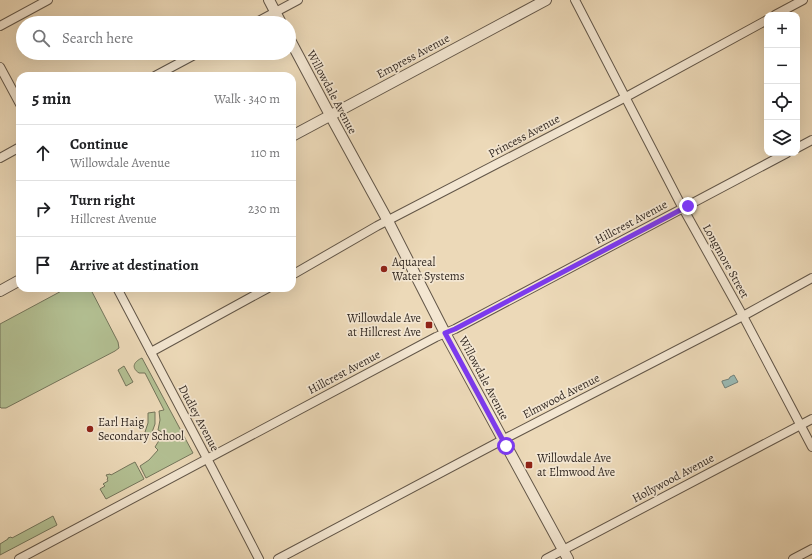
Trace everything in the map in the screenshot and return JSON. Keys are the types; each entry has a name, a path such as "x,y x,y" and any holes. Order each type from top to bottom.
{"street":[{"path":"18,16 48,0"},
{"path":"269,0 277,16"},
{"path":"268,16 298,0"},
{"name":"Empress Avenue","path":"296,134 546,0"},
{"name":"Longmore Street","path":"576,0 683,208 743,316 812,447"},
{"path":"781,12 803,0"},
{"path":"0,26 16,17"},
{"name":"Princess Avenue","path":"296,273 378,226 626,97 764,22"},
{"name":"Willowdale Avenue","path":"296,51 388,221 445,333 566,554"},
{"path":"162,72 185,60"},
{"path":"0,66 16,96"},
{"path":"800,146 812,140"},
{"path":"0,158 16,149"},
{"name":"Hillcrest Avenue","path":"19,559 207,458 436,337 455,329 781,156"},
{"name":"Elmwood Avenue","path":"278,559 503,440 743,316 812,278"},
{"path":"0,291 16,282"},
{"name":"Dudley Avenue","path":"119,292 259,559"},
{"path":"151,352 261,292"},
{"name":"Hollywood Avenue","path":"546,559 566,554 812,419"},
{"path":"793,559 812,549"}],"green space":[{"path":"60,292 92,292 118,342 119,348 6,408 1,408 0,324"},
{"path":"142,358 193,453 146,478 140,466 149,460 158,450 155,447 162,432 158,430 160,420 159,411 164,410 145,373 139,373 135,369 134,364"},
{"path":"124,366 133,382 126,386 118,370"},
{"path":"155,412 155,424 151,435 145,432 148,423 148,413"},
{"path":"135,462 144,479 106,499 100,489 105,486 103,484 108,481 106,475 111,475"},
{"path":"53,516 57,525 0,555 0,544 8,538 12,538"}],"water":[{"path":"734,375 738,382 725,388 722,381 729,379"}],"place":[{"name":"Aquareal Water Systems","path":"384,269"},
{"name":"Willowdale Ave at Hillcrest Ave","path":"429,325"},
{"name":"Earl Haig Secondary School","path":"90,429"},
{"name":"Willowdale Ave at Elmwood Ave","path":"529,465"}],"route":[{"path":"506,446 445,333 688,206"}]}
